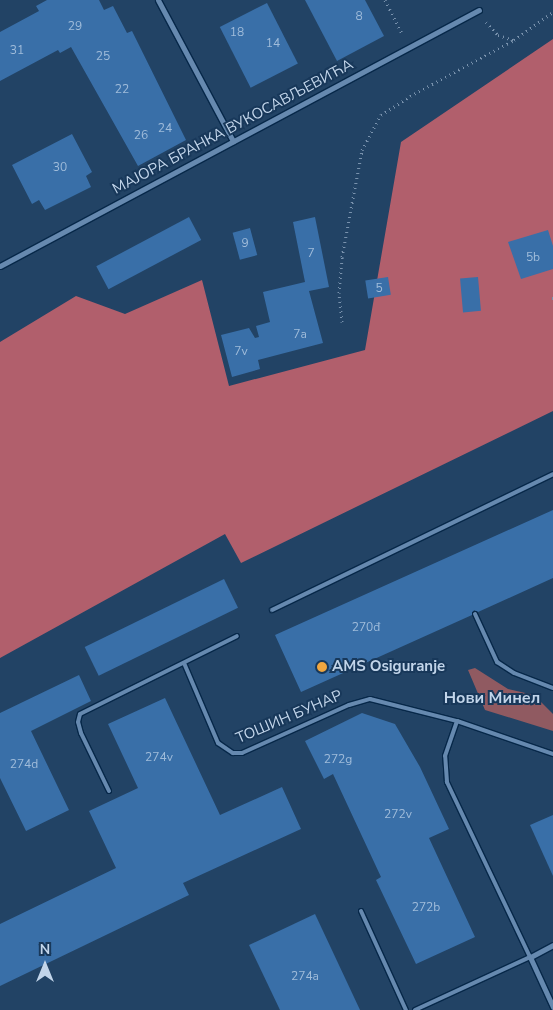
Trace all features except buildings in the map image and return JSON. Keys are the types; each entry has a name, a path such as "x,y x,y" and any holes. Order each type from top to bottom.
{"street":[{"path":"158,0 233,141"},
{"name":"МАЈОРА БРАНКА ВУКОСАВЉЕВИЋА","path":"0,266 479,10"},
{"path":"553,945 530,958 553,1007"}],"lane":[{"path":"272,610 553,474"},
{"path":"475,614 497,662 514,673 553,688"},
{"path":"108,791 81,734 78,722 80,714 237,636"},
{"name":"ТОШИН БУНАР","path":"184,663 218,743 233,753 252,749 349,705 370,699 457,721 553,754"},
{"path":"415,1010 530,958 448,782 444,756 457,721"},
{"path":"361,911 406,1010"}],"path":[{"path":"385,0 409,47"},
{"path":"479,10 491,29 514,40"},
{"path":"342,322 340,293 342,257 362,150 376,123 391,107 514,40 553,12"}],"shaded area":[{"path":"553,39 553,411 241,563 225,534 0,658 0,342 76,296 125,314 202,280 229,386 365,350 401,142"},
{"path":"475,668 508,689 534,695 553,714 553,731 485,710 468,670"}],"place":[{"name":"AMS Osiguranje","path":"322,667"}],"district":[{"name":"Нови Минел","path":"492,698"}]}
